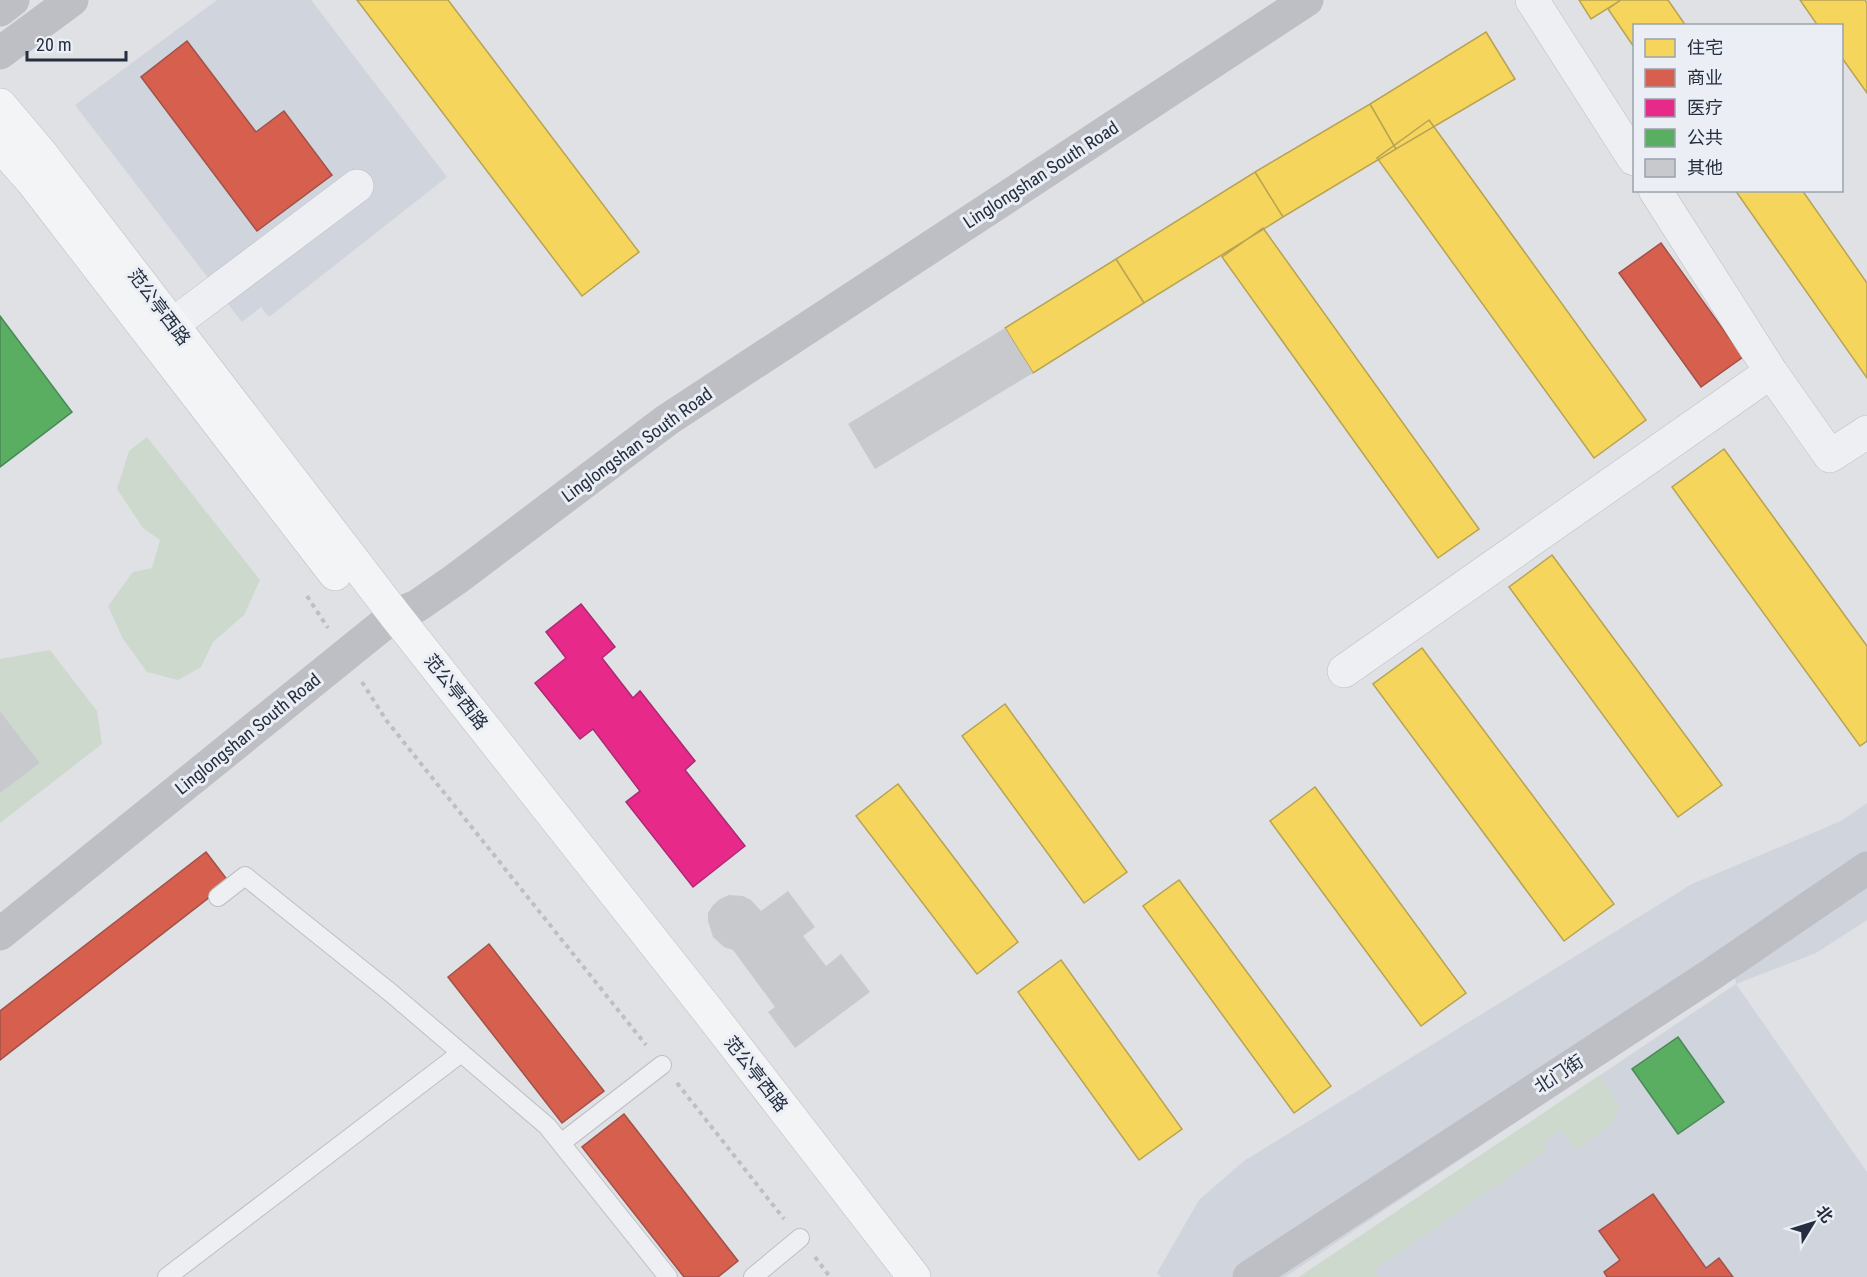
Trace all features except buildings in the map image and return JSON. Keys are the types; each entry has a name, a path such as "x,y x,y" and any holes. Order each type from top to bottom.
{"main road":[{"name":"范公亭西路","path":"0,105 43,156 172,325 387,622 886,1277"},
{"name":"范公亭西路","path":"0,145 32,181 343,585 387,622 709,1012 914,1277"}],"street":[{"path":"0,10 12,0"},
{"path":"0,53 72,0"},
{"name":"Linglongshan South Road","path":"0,934 387,622 417,606 456,579 667,420 1307,0"},
{"path":"1532,0 1633,156"},
{"path":"172,325 357,186"},
{"path":"1656,192 1771,372 1830,456 1867,432"},
{"path":"1344,670 1771,372"},
{"name":"北门街","path":"1249,1277 1709,976 1867,868"}],"lane":[{"path":"218,897 245,876 391,993 547,1126 668,1277"},
{"path":"167,1277 461,1053"},
{"path":"561,1143 662,1065"},
{"path":"753,1277 800,1238"}],"path":[{"path":"386,720 830,1277"}],"shaded area":[{"path":"217,0 311,0 447,177 269,317 261,307 242,322 75,105"},
{"path":"147,437 260,580 244,615 213,642 201,667 178,680 147,672 123,639 108,606 133,572 152,568 160,540 143,528 117,489 129,451"},
{"path":"50,650 97,711 102,744 0,823 0,792 40,763 0,711 0,659"},
{"path":"1867,803 1867,920 1816,953 1736,984 1735,976 1285,1277 1161,1277 1157,1273 1199,1200 1244,1161 1692,884 1841,821"},
{"path":"1736,984 1867,1172 1867,1277 1299,1277"},
{"path":"1600,1075 1619,1105 1612,1123 1576,1151 1563,1130 1543,1141 1546,1151 1374,1270 1379,1277 1299,1277"}]}
